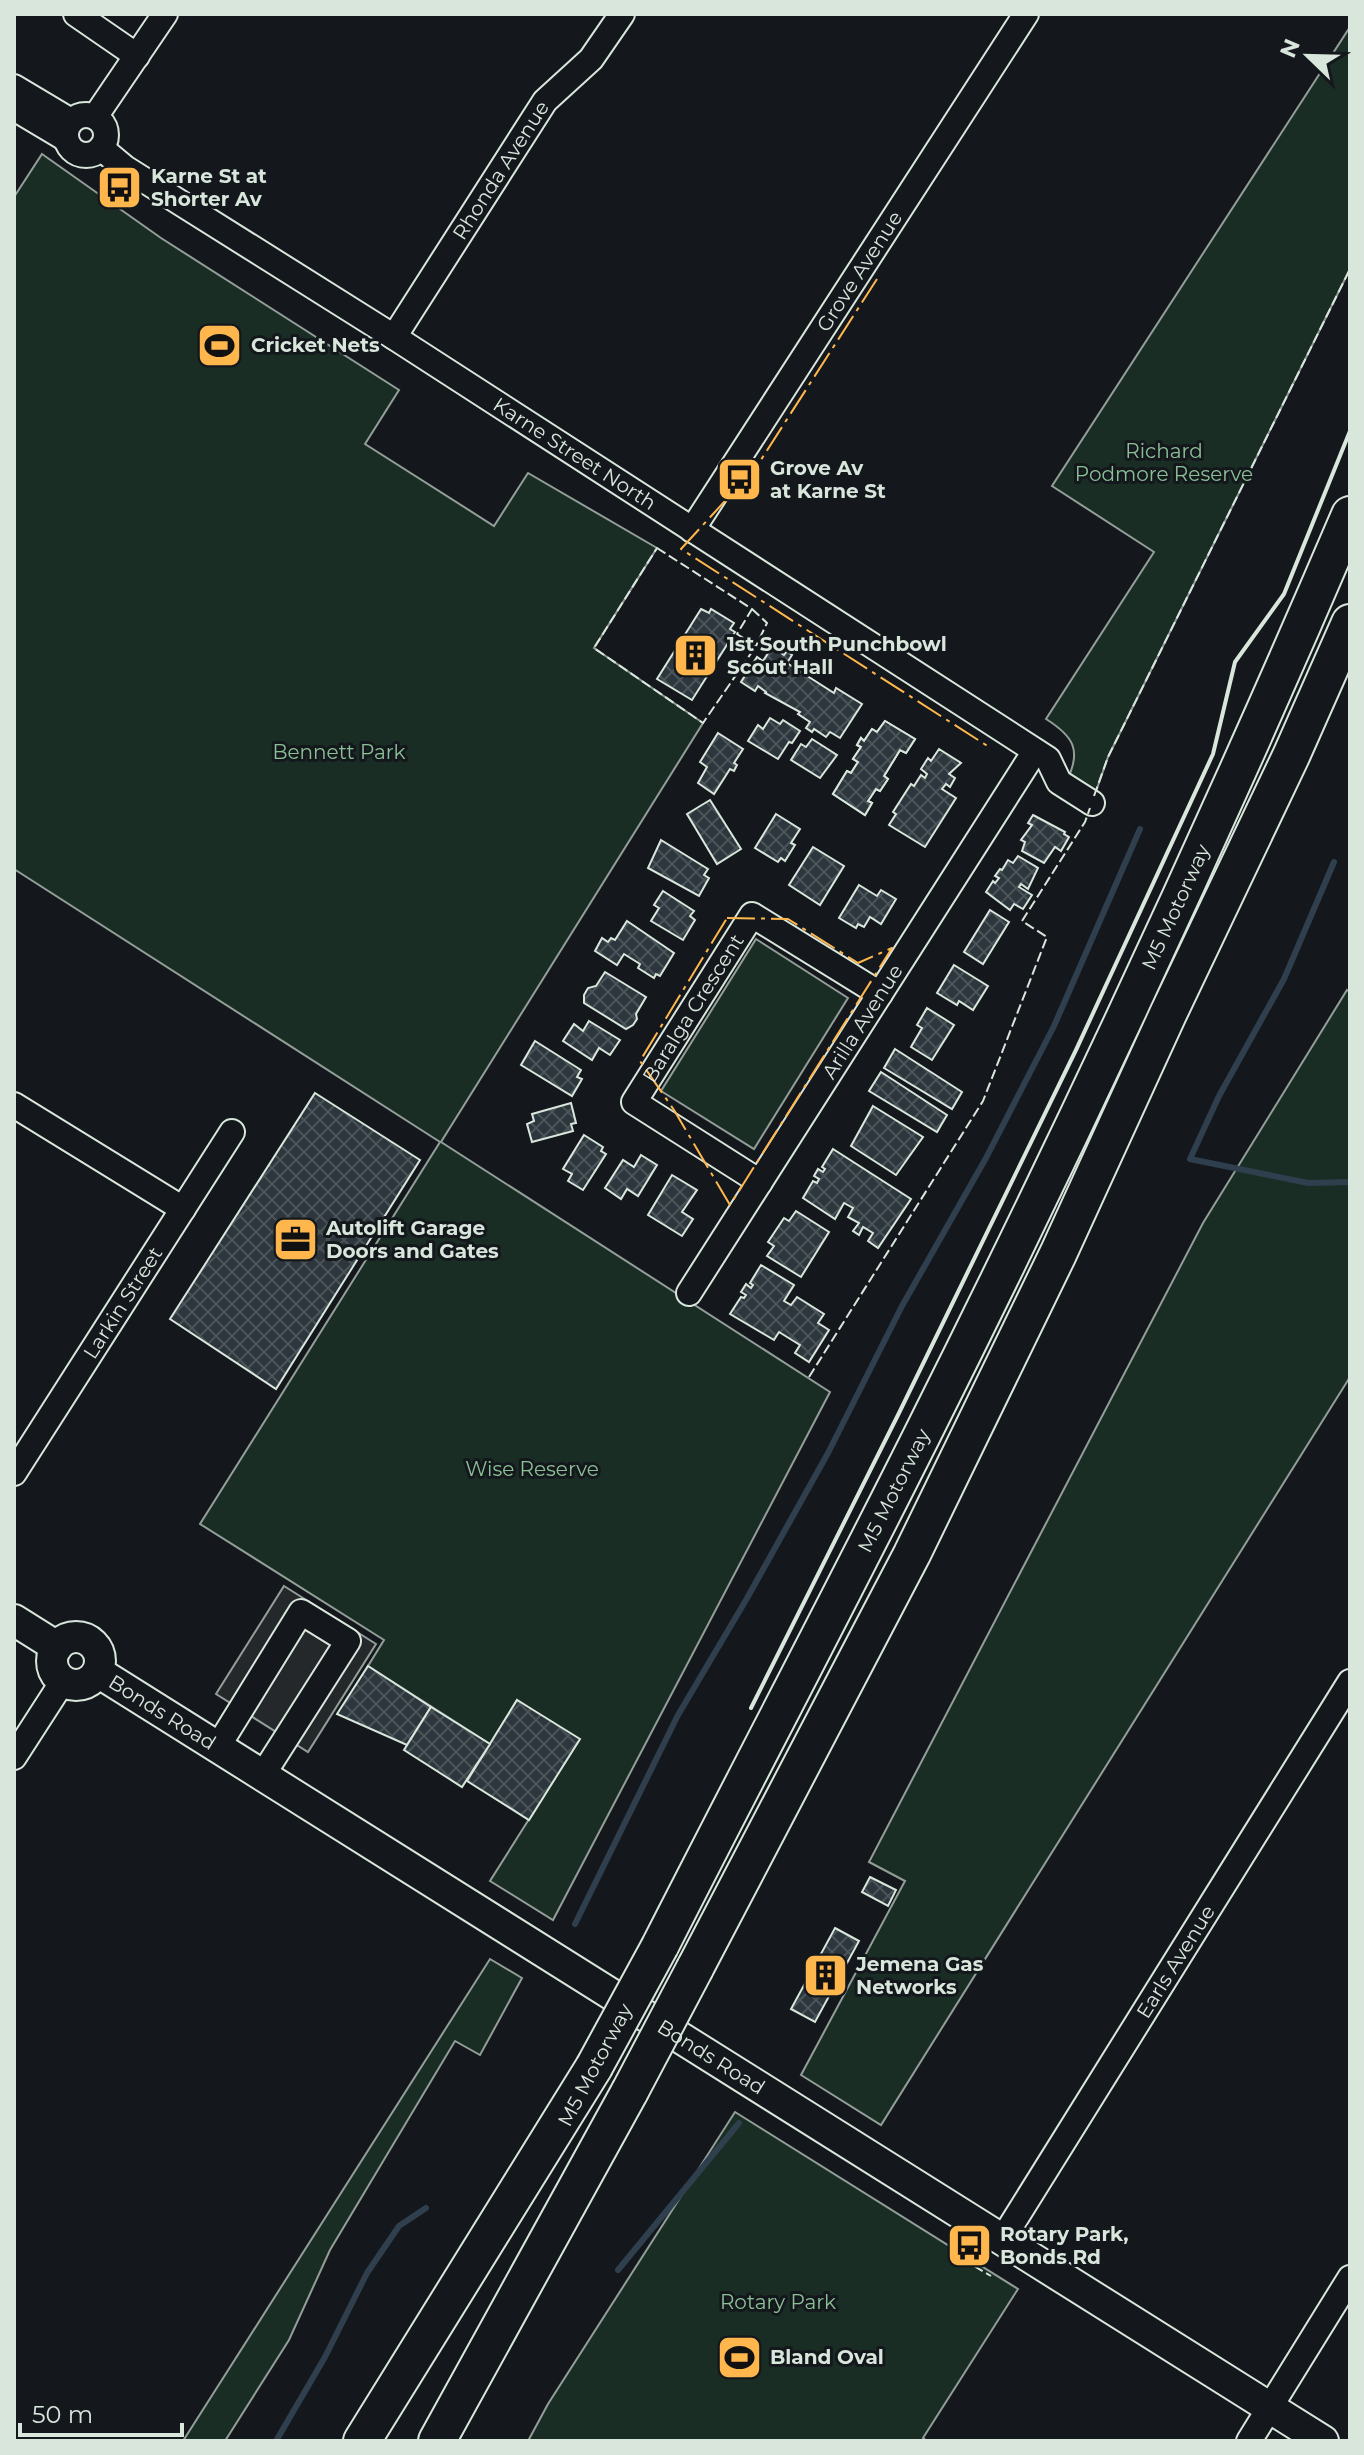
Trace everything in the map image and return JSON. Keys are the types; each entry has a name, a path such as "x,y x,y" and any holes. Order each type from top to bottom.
{"highway":[{"name":"M5 Motorway","path":"390,2441 660,1946 927,1426 1203,847 1350,515"},
{"name":"M5 Motorway","path":"437,2441 630,2091 912,1554 1058,1254 1350,623"},
{"path":"362,2441 594,2067"}],"main road":[{"path":"14,1620 57,1647"},
{"path":"70,1637 86,1638 98,1649 98,1672 86,1683 78,1685 63,1681 54,1669 53,1654 57,1647 70,1637"},
{"name":"Bonds Road","path":"98,1672 1323,2441"}],"street":[{"path":"76,14 137,56"},
{"path":"14,108 77,125 106,131 101,148 90,155 72,150 77,125 137,56 165,14"},
{"name":"Rhonda Avenue","path":"394,337 545,101 591,59 622,14"},
{"name":"Grove Avenue","path":"692,530 1026,14"},
{"path":"14,87 77,125"},
{"name":"Karne Street North","path":"101,148 125,168 394,337 1042,755"},
{"path":"1042,755 1059,782 1092,803"},
{"name":"Arilla Avenue","path":"689,1293 880,994 1042,755"},
{"name":"Baralga Crescent","path":"760,1182 634,1102 752,915 880,994"},
{"path":"14,1105 183,1209"},
{"name":"Larkin Street","path":"14,1473 232,1132"},
{"path":"217,1748 301,1612 348,1641 262,1776"},
{"path":"14,1757 63,1681"},
{"name":"Earls Avenue","path":"1002,2240 1350,1682"},
{"path":"1249,2441 1350,2278"}],"green space":[{"name":"Richard Podmore Reserve","path":"1350,27 1350,269 1108,757 1094,797 1067,780 1074,760 1072,745 1063,731 1046,719 1154,552 1052,486"},
{"name":"Bennett Park","path":"42,154 161,238 399,390 365,444 494,526 528,473 657,548 594,648 703,723 441,1142 830,1392 553,1920 490,1881 579,1740 517,1700 490,1744 368,1666 384,1640 200,1524 440,1142 14,869 14,197"},
{"path":"756,939 848,998 754,1149 661,1091"},
{"path":"1347,990 1350,992 1350,1377 881,2125 801,2075 905,1881 869,1862 1203,1223"},
{"path":"490,1959 522,1978 480,2055 455,2041 330,2250 289,2340 225,2441 183,2441"},
{"name":"Rotary Park","path":"735,2112 1018,2289 923,2438 927,2441 528,2441 548,2404"}],"shaded area":[{"path":"284,1586 376,1644 308,1752 216,1694"}],"building":[{"name":"1st South Punchbowl Scout Hall","path":"701,609 709,613 711,609 734,623 730,629 735,632 692,700 657,679"},
{"path":"772,647 784,655 787,651 792,655 787,663 834,693 836,688 862,704 840,738 830,732 826,737 814,729 812,732 806,728 810,722 798,714 800,712 758,686 755,691 741,682 757,657 763,661"},
{"path":"770,718 780,724 783,720 800,731 778,759 748,741 758,725 763,729"},
{"path":"885,721 915,739 906,753 900,750 884,776 888,779 868,801 872,803 865,815 833,794 847,771 851,773 858,762 853,759 861,747 857,745 861,738 864,741 872,729 877,732"},
{"path":"885,721 915,739 906,753 900,750 884,776 888,779 868,801 872,803 865,815 833,794 847,771 851,773 858,762 853,759 861,747 857,745 861,738 864,741 872,729 877,732"},
{"path":"718,733 743,749 734,763 737,765 734,771 730,769 714,794 698,783 707,767 700,762"},
{"path":"812,739 837,755 820,778 791,760 801,744 806,747"},
{"path":"939,749 961,763 949,774 955,778 950,787 946,784 942,789 956,798 925,847 889,825 896,814 893,812 911,784 914,786 921,775 925,778 927,774 921,769 928,758 931,761"},
{"path":"710,800 741,849 717,864 687,814"},
{"path":"776,814 800,829 785,861 781,858 778,862 755,848"},
{"path":"1033,815 1069,837 1061,851 1055,847 1044,863 1022,851 1025,842 1021,840 1032,825 1028,823"},
{"path":"661,840 708,869 704,875 709,878 699,896 648,868"},
{"path":"813,847 844,866 820,905 789,885"},
{"path":"1018,856 1038,868 1028,889 1021,884 1019,887 1032,895 1023,909 1014,904 1010,910 986,892 999,878 995,876 1008,860 1013,863"},
{"path":"859,885 877,896 881,890 896,899 881,924 870,917 864,927 858,924 856,928 839,918"},
{"path":"663,891 694,911 690,916 695,920 683,940 651,921 659,908 654,905"},
{"path":"990,910 1009,922 983,964 964,952"},
{"path":"627,921 674,953 660,976 656,974 654,978 624,954 617,965 595,951 602,938 608,942 611,938 615,940"},
{"path":"954,965 988,986 973,1010 937,993"},
{"path":"605,972 646,997 636,1014 637,1019 626,1029 584,1003 588,988 596,986"},
{"path":"927,1008 954,1025 932,1060 911,1047 922,1028 917,1025"},
{"path":"589,1021 620,1040 610,1055 599,1048 592,1060 563,1041 574,1024 583,1031"},
{"path":"535,1041 581,1070 577,1077 582,1079 572,1096 521,1065"},
{"path":"895,1049 962,1092 952,1109 884,1068"},
{"path":"881,1072 947,1115 937,1132 869,1091"},
{"name":"Autolift Garage Doors and Gates","path":"315,1093 420,1160 276,1389 170,1319"},
{"path":"571,1103 576,1123 571,1124 573,1131 532,1142 527,1124 534,1121 532,1114"},
{"path":"873,1106 923,1137 896,1175 851,1146"},
{"path":"584,1135 603,1147 601,1151 606,1154 583,1190 568,1181 572,1174 563,1169"},
{"path":"833,1149 911,1199 878,1248 868,1241 873,1233 863,1227 859,1235 853,1231 859,1223 848,1217 853,1208 844,1203 835,1219 803,1198 813,1181 817,1183 819,1179 814,1176 818,1169 823,1172 825,1169 822,1167"},
{"path":"641,1155 657,1165 638,1196 627,1189 621,1199 605,1188 623,1160 634,1167"},
{"path":"672,1175 697,1190 682,1212 693,1219 682,1236 648,1215"},
{"path":"796,1211 829,1232 801,1277 767,1256 774,1246 768,1242 784,1218 789,1221"},
{"path":"761,1265 794,1285 784,1301 791,1305 797,1297 824,1314 818,1323 829,1330 809,1362 795,1353 800,1345 779,1332 774,1340 730,1314 741,1297 746,1295 741,1292 746,1284 751,1288 753,1285 750,1283"},
{"path":"368,1666 431,1707 407,1745 337,1714"},
{"path":"517,1700 580,1739 529,1820 467,1781"},
{"path":"431,1707 490,1744 462,1787 404,1750"},
{"path":"870,1877 896,1890 888,1906 862,1892"},
{"name":"Jemena Gas Networks","path":"835,1928 859,1941 815,2022 791,2009"}],"waterway":[{"path":"575,1924 678,1715 828,1453 902,1306 986,1158 1054,1026 1140,829"},
{"path":"1334,862 1284,979 1219,1096 1190,1159 1308,1183 1350,1182"},
{"path":"618,2270 739,2123"},
{"path":"276,2441 325,2357 367,2273 399,2226 426,2208"}],"fence":[{"path":"1094,796 1108,757 1350,269"},
{"path":"657,548 752,609 737,634 756,646 703,723 594,648 657,548"},
{"path":"752,609 767,623 756,646"},
{"path":"809,1377 983,1101 1047,937 1022,921 1085,822 1090,808"},
{"path":"974,2266 991,2276"}],"wall":[{"path":"751,1708 1076,1050 1213,754 1235,662 1284,594 1350,431"}],"power":[{"path":"877,279 757,466 681,549 989,747"},
{"path":"727,918 788,919 858,963 892,948 730,1205 674,1110 640,1061 727,918"}],"place":[{"name":"Karne St at Shorter Av","path":"120,188"},
{"name":"Cricket Nets","path":"220,345"},
{"name":"Grove Av at Karne St","path":"739,479"},
{"name":"1st South Punchbowl Scout Hall","path":"696,655"},
{"name":"Autolift Garage Doors and Gates","path":"295,1240"},
{"name":"Jemena Gas Networks","path":"825,1975"},
{"name":"Rotary Park, Bonds Rd","path":"969,2246"},
{"name":"Bland Oval","path":"739,2357"}],"park label":[{"name":"Wise Reserve","path":"532,1469"}]}
